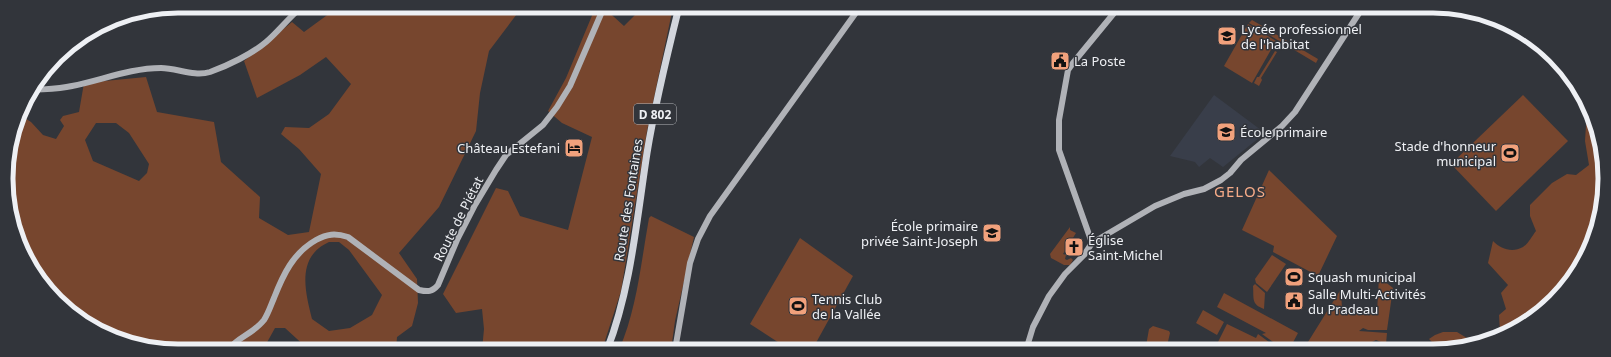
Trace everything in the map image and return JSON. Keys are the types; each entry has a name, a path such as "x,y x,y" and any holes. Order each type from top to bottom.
{"main road":[{"name":"Route des Fontaines","path":"609,344 619,316 625,290 649,140 678,13"}],"street":[{"path":"39,89 70,87 132,71 152,68 175,69 192,73 208,72 251,52 264,44 294,13"},
{"name":"Route de Piétat","path":"234,344 256,330 265,319 282,277 298,253 307,245 325,235 337,233 348,237 419,290 429,292 434,290 438,285 460,233 506,155 543,125 558,107 570,86 601,13"},
{"path":"676,344 690,263 698,239 710,216 856,13"},
{"path":"1092,243 1059,150 1059,120 1068,70 1114,13"},
{"path":"1028,344 1033,327 1049,296 1065,274 1084,255 1092,243 1155,206 1184,194 1204,189 1230,173 1241,160 1282,126 1295,112 1359,13"}],"shaded area":[{"path":"330,13 518,13 489,51 480,93 476,131 439,207 399,253 417,279 418,303 412,326 397,337 396,344 303,344 285,328 275,328 266,344 157,343 125,335 105,327 78,310 61,296 47,279 30,252 16,211 13,189 14,157 25,118 31,122 43,135 56,139 64,126 60,120 63,116 79,112 84,83 146,77 157,112 214,122 221,162 260,197 259,218 288,235 309,232 321,174 299,149 281,134 285,127 309,128 329,114 351,84 326,57 300,75 257,98 244,61 292,22 304,32","holes":["96,123 116,123 129,133 149,164 147,173 139,181 93,161 85,140","329,242 339,242 349,250 382,295 372,315 350,328 329,331 312,319 307,297 307,266 311,256 319,248"]},
{"path":"593,13 610,13 624,26 637,13 672,13 647,131 621,291 604,344 483,344 484,329 482,309 456,313 443,294 496,188 508,191 520,216 568,230 592,137 562,123 548,111 566,78"},
{"path":"1252,20 1318,59 1316,63 1249,23"},
{"path":"1248,24 1276,41 1252,83 1224,66"},
{"path":"1275,51 1277,52 1261,78 1262,80 1259,86 1254,83"},
{"name":"École primaire","path":"1214,95 1265,133 1223,167 1210,158 1199,167 1195,162 1170,156"},
{"name":"Stade d'honneur municipal","path":"1523,95 1568,141 1496,211 1451,164"},
{"path":"1586,119 1597,157 1598,189 1595,211 1581,252 1564,279 1550,296 1533,310 1515,322 1500,329 1499,315 1506,309 1501,293 1508,285 1488,263 1493,241 1503,248 1511,250 1519,249 1525,246 1536,231 1530,216 1530,205 1552,183 1567,174 1576,175 1589,165 1585,141"},
{"path":"1269,170 1337,236 1318,276 1273,252 1274,246 1242,230"},
{"path":"651,216 694,237 675,321 672,344 621,344 634,302 649,218"},
{"path":"1070,227 1070,230 1076,233 1063,254 1066,255 1065,259 1067,260 1071,258 1073,260 1070,265 1064,265 1051,258 1050,254"},
{"name":"Tennis Club de la Vallée","path":"800,238 853,276 815,344 781,344 750,324"},
{"path":"1272,255 1286,264 1267,292 1256,283 1255,279"},
{"path":"1379,277 1393,288 1387,330 1368,330 1363,328 1359,331 1387,333 1386,344 1376,340 1368,344 1307,344 1341,289 1342,310 1377,312"},
{"path":"1255,284 1265,293 1264,309 1255,303 1253,298 1253,286"},
{"path":"1224,293 1298,333 1292,344 1276,344 1262,334 1266,333 1217,307"},
{"path":"1203,310 1224,322 1217,335 1196,323"},
{"path":"1227,324 1256,338 1258,334 1272,344 1217,344"},
{"path":"1153,326 1169,331 1170,333 1167,344 1146,344 1149,329"},
{"path":"1443,332 1457,332 1470,340 1454,343 1434,344 1429,339"}],"place":[{"name":"Lycée professionnel de l'habitat","path":"1227,36"},
{"name":"La Poste","path":"1060,61"},
{"name":"École primaire","path":"1226,132"},
{"name":"Château Estefani","path":"574,148"},
{"name":"Stade d'honneur municipal","path":"1510,153"},
{"name":"École primaire privée Saint-Joseph","path":"992,233"},
{"name":"Église Saint-Michel","path":"1074,247"},
{"name":"Squash municipal","path":"1294,277"},
{"name":"Salle Multi-Activités du Pradeau","path":"1294,301"},
{"name":"Tennis Club de la Vallée","path":"798,306"}],"district":[{"name":"GELOS","path":"1240,191"}]}
